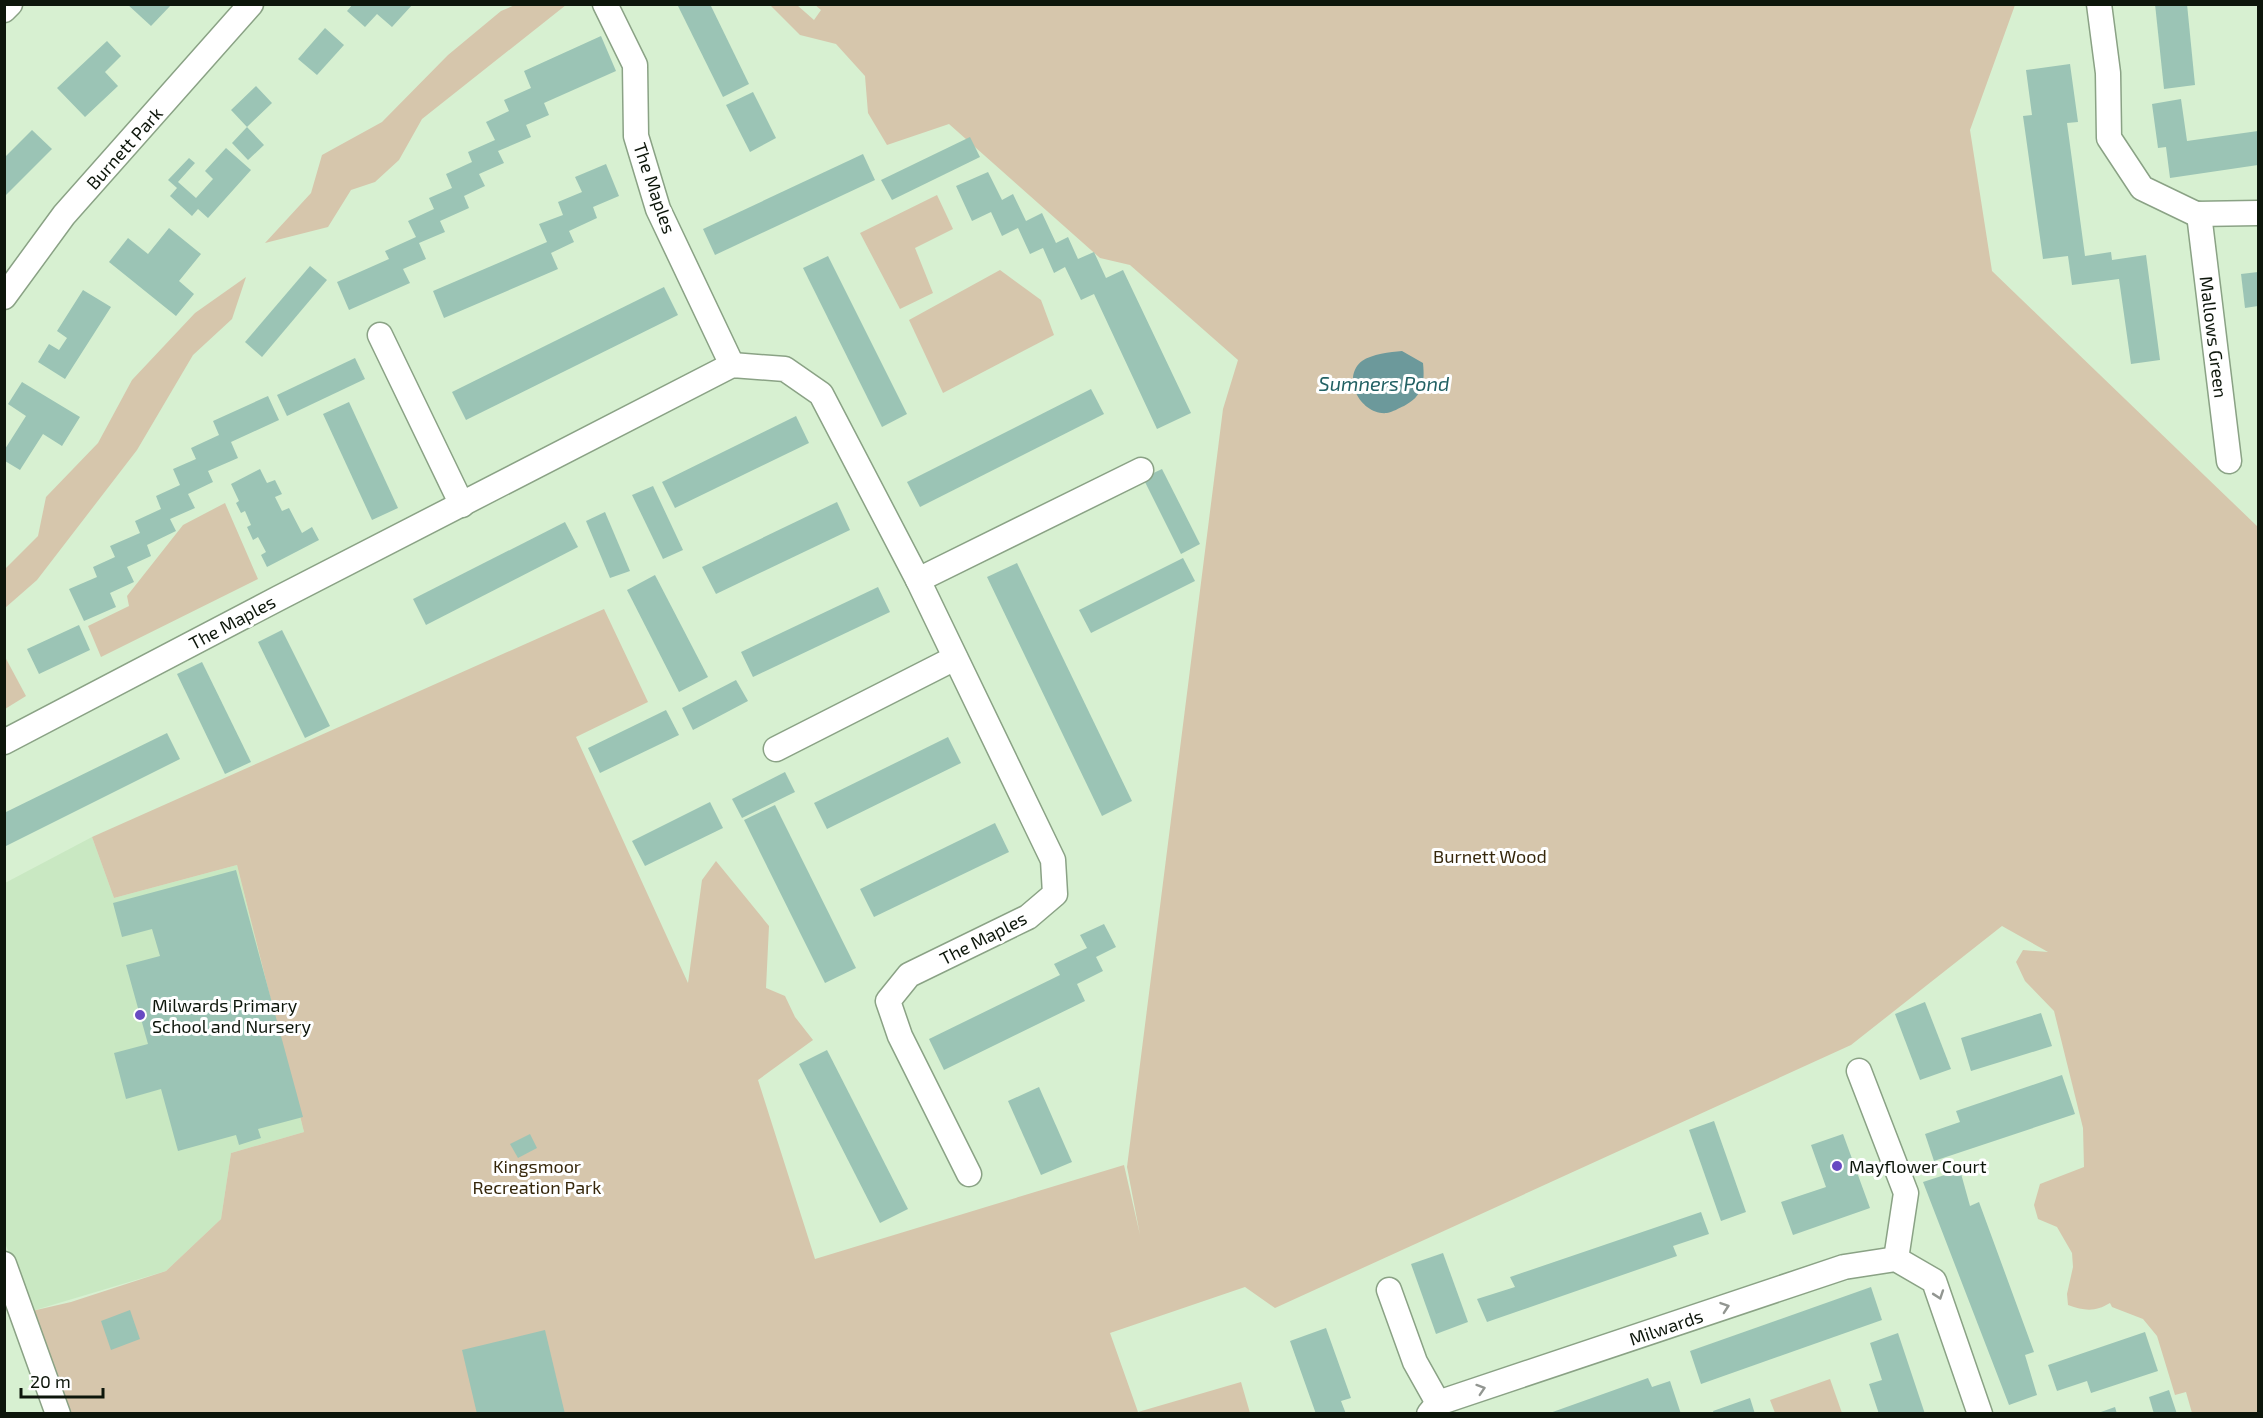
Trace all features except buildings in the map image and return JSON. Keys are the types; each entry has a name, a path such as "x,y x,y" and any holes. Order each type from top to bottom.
{"street":[{"path":"4,10 10,4"},
{"name":"Burnett Park","path":"4,297 64,215 251,4"},
{"name":"The Maples","path":"605,4 635,65 636,136 658,209 732,365"},
{"path":"2098,4 2108,73 2109,138 2142,188 2199,214 2259,213"},
{"name":"Mallows Green","path":"2199,214 2229,461"},
{"path":"380,335 462,505"},
{"name":"The Maples","path":"4,742 268,603 732,365 785,369 820,394 918,580 1053,860 1055,894 1028,917 909,975 888,1001 900,1036 969,1174"},
{"path":"918,580 1142,470"},
{"path":"776,749 955,658"},
{"path":"1859,1071 1906,1193 1896,1259 1934,1281 1980,1413"},
{"name":"Milwards","path":"1389,1290 1434,1408 1844,1267 1896,1259"},
{"path":"4,1264 58,1413"}],"shaded area":[{"name":"Milwards Primary School and Nursery","path":"92,837 114,898 237,865 304,1132 231,1153 221,1219 166,1271 32,1311 5,1243 5,883"}],"green space":[{"path":"814,4 2015,5 1970,130 1992,271 2258,527 2258,1413 2192,1413 2186,1392 2175,1395 2157,1336 2143,1319 2112,1307 2110,1303 2090,1310 2068,1305 2067,1294 2073,1267 2072,1253 2057,1227 2038,1219 2034,1205 2040,1184 2084,1167 2083,1128 2054,1011 2025,981 2016,962 2023,950 2048,952 2002,926 1851,1045 1275,1308 1245,1287 1110,1333 1138,1412 1241,1382 1250,1413 71,1413 46,1365 32,1311 71,1302 166,1271 221,1219 231,1153 304,1132 237,865 114,898 92,837 604,609 648,702 576,737 688,983 702,880 716,861 769,926 766,988 785,996 795,1017 813,1040 758,1080 815,1259 1124,1165 1140,1235 1127,1167 1223,409 1238,360 1130,265 1100,258 949,124 887,145 868,113 865,76 836,44 800,35 770,5 797,5 814,20 821,10"},
{"path":"515,5 566,5 422,119 399,160 375,182 351,190 328,227 265,243 311,193 322,155 382,122 448,55 501,11"},
{"path":"937,195 953,229 915,248 933,293 900,309 860,233"},
{"path":"1000,270 1041,300 1054,335 943,393 909,320"},
{"path":"246,277 232,319 193,355 137,450 37,580 5,608 5,569 38,536 46,497 98,443 132,380 195,313"},
{"path":"225,503 258,579 101,657 88,626 129,606 127,596 183,525"},
{"path":"4,655 26,696 5,709 4,709"},
{"path":"1830,1379 1842,1413 1775,1413 1770,1400"}],"water":[{"name":"Sumners Pond","path":"1402,351 1423,363 1424,377 1419,393 1404,406 1387,413 1369,409 1362,402 1354,386 1353,377 1356,368 1362,361 1371,357"}],"place":[{"name":"Milwards Primary School and Nursery","path":"140,1015"},
{"name":"Mayflower Court","path":"1837,1166"}],"park label":[{"name":"Burnett Wood","path":"1490,856"},
{"name":"Kingsmoor Recreation Park","path":"537,1176"}]}
